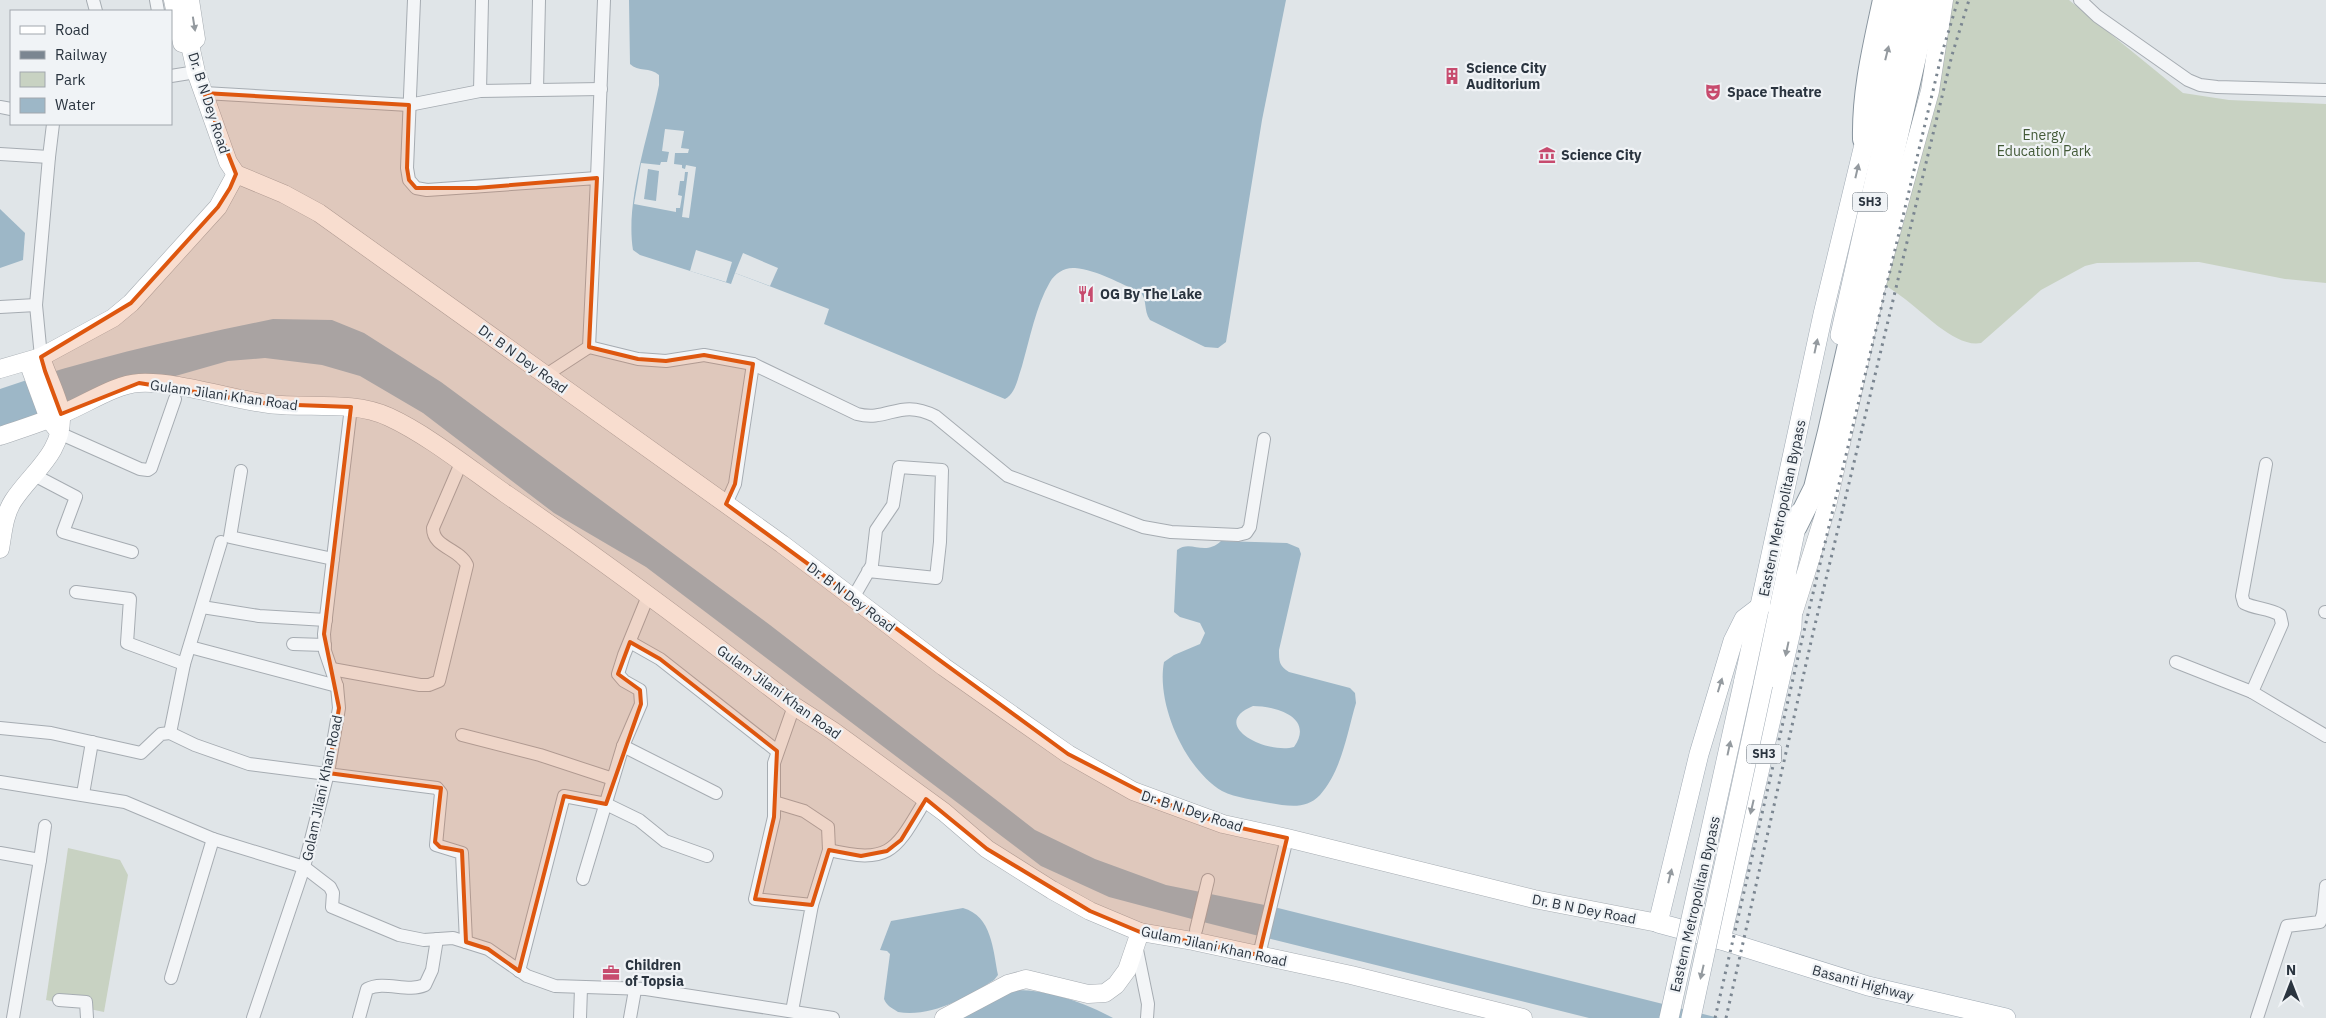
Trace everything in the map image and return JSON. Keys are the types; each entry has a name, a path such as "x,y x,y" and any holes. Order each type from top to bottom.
{"highway":[{"path":"1864,139 1863,108 1866,85 1884,0"},
{"path":"1796,526 1815,488 1928,0"}],"main road":[{"name":"Eastern Metropolitan Bypass","path":"1669,1018 1761,606 1823,314 1899,0"},
{"name":"SH3","path":"1721,940 1759,776 1793,614 1788,566 1796,526 1915,0"},
{"path":"1691,1018 1788,566"},
{"path":"1658,924 1699,754 1733,641 1744,619 1761,606"},
{"name":"Basanti Highway","path":"1658,924 1721,940 1868,986 2006,1018"}],"street":[{"name":"Dr. B N Dey Road","path":"174,0 181,45 196,72 228,162 236,174 284,194 319,213 726,504 1068,754 1134,791 1223,824 1287,838 1457,882 1658,924"},
{"name":"Dr. B N Dey Road","path":"181,45 196,39 190,0"},
{"path":"414,0 407,168 408,180 416,188 427,190 476,188 597,178"},
{"path":"480,92 482,0"},
{"path":"537,89 539,0"},
{"path":"589,347 604,0"},
{"path":"1793,614 1827,506 1876,288 1930,91 1944,0"},
{"path":"2080,0 2097,16 2188,80 2200,85 2326,90"},
{"path":"172,76 196,72"},
{"path":"204,93 409,105 480,92 537,89 600,89"},
{"path":"0,548 6,514 13,500 54,450 54,415 37,366 36,306 48,157 54,125"},
{"path":"0,154 48,157"},
{"path":"0,369 37,366 113,318 131,303 218,207 236,174"},
{"path":"0,307 36,306"},
{"path":"546,375 589,347 638,359 666,361 704,355 754,364 857,414 874,417 904,408 925,411 935,416 1008,476 1134,524 1160,530 1238,535 1246,533 1250,527 1264,439"},
{"path":"726,504 735,484 754,364"},
{"name":"Gulam Jilani Khan Road","path":"0,436 124,386 139,383 167,385 269,404 310,408 350,407 372,410 390,417 545,521 794,706 926,799 987,849 1052,890 1138,938 1261,949 1351,975 1523,1018"},
{"path":"54,415 140,469 148,470 151,468 175,399"},
{"name":"Golam Jilani Khan Road","path":"350,407 324,645 337,686 339,708 328,773 304,867 330,887 333,893 332,908 399,935 424,940 454,938 488,949 527,976 555,986 646,989 834,1018"},
{"path":"332,669 420,684 429,685 439,681 467,565 464,558 437,541 433,535 433,528 461,463"},
{"path":"2252,692 2282,624 2280,615 2248,605 2244,603 2242,596 2266,464"},
{"path":"853,598 868,571 872,565 876,530 893,505 899,467 942,470 940,542 936,578 868,571"},
{"path":"241,471 230,537 333,559"},
{"path":"34,475 76,496 63,532 132,552"},
{"path":"170,733 184,664 221,542"},
{"path":"76,592 130,599 127,643 184,664"},
{"path":"583,879 623,746 642,704 640,690 624,681 618,674 648,596"},
{"path":"202,607 259,616 326,620"},
{"path":"630,642 660,659 777,751"},
{"path":"293,644 324,645"},
{"path":"190,647 337,686"},
{"path":"2176,662 2252,692 2326,736"},
{"path":"794,706 774,763 774,817 755,898 812,905"},
{"path":"0,728 51,733 142,753 162,734 170,733 195,745 249,764 434,787 440,790 435,842 440,847 462,853 466,942"},
{"path":"462,735 540,755 613,780"},
{"path":"83,794 92,742"},
{"path":"623,746 716,793"},
{"path":"0,782 125,802 213,839 304,867 263,983 253,1018"},
{"path":"519,971 564,796 606,804 639,820 665,841 707,856"},
{"path":"829,850 861,856 876,856 887,851 901,840 926,799"},
{"path":"774,802 804,811 828,827 829,850 812,905 792,1012"},
{"path":"13,1018 45,826"},
{"path":"1261,949 1287,838"},
{"path":"171,978 213,839"},
{"path":"0,853 40,860"},
{"path":"1196,930 1208,880"},
{"path":"2257,1018 2287,926 2320,922 2323,914 2326,886"},
{"path":"944,1018 1008,984 1026,980 1088,994 1105,993 1116,985 1127,970 1138,938"},
{"path":"1138,938 1148,1004 1147,1018"},
{"path":"359,1018 367,989 385,985 419,987 425,985 432,970 437,939"},
{"path":"580,1018 581,988"},
{"path":"630,1018 635,990"},
{"path":"59,1000 86,1002 87,1018"}],"highlighted area":[{"path":"204,93 409,105 407,168 409,180 416,188 476,188 597,178 589,347 638,359 666,361 704,355 753,364 735,484 726,504 1068,754 1159,801 1223,824 1287,838 1259,955 1140,932 1090,911 987,849 926,799 901,840 887,851 861,856 829,850 812,905 755,899 774,817 777,751 660,659 630,642 618,674 640,690 641,704 606,804 564,796 519,971 488,949 466,942 462,851 440,847 435,842 441,788 328,773 339,708 324,634 351,407 269,404 139,383 61,414 45,371 41,357 131,303 218,207 230,188 236,174"}],"green space":[{"name":"Energy Education Park","path":"1946,0 2069,0 2183,93 2229,100 2326,104 2326,283 2285,279 2199,262 2097,263 2085,266 2041,290 1981,343 1961,340 1941,328 1879,281"},
{"path":"68,848 120,860 128,875 104,1012 46,1000"}],"water":[{"path":"629,0 1286,0 1262,120 1226,342 1218,348 1205,347 1150,320 1144,298 1140,292 1092,271 1068,268 1055,276 1045,291 1016,384 1012,393 1005,399 824,324 829,309 735,273 731,284 640,255 633,250 631,231 632,210 639,168 659,85 659,75 630,64"},
{"path":"0,209 25,233 23,260 0,268"},
{"path":"273,319 332,320 364,333 441,382 770,625 1035,830 1095,859 1166,885 1274,907 1719,1018 1589,1018 1109,897 1041,866 646,567 554,513 423,413 360,376 322,365 265,358 228,361 109,395 0,431 0,389 101,358"},
{"path":"1221,541 1287,543 1299,548 1301,554 1279,650 1280,663 1289,672 1350,688 1355,693 1356,703 1339,763 1320,795 1309,803 1296,806 1283,805 1239,797 1222,791 1209,781 1185,752 1169,715 1164,697 1164,662 1174,655 1200,644 1205,633 1200,623 1180,617 1174,612 1177,550 1187,546 1209,548","holes":["1253,706 1281,711 1290,715 1296,721 1300,728 1299,737 1294,747 1270,747 1257,743 1246,737 1239,729 1236,722 1240,714"]},
{"path":"963,908 973,912 986,926 998,975 994,980 973,993 936,1009 910,1013 898,1012 892,1008 884,999 890,954 887,951 880,950 891,921"},
{"path":"1013,990 1051,994 1090,1007 1113,1018 958,1018"}],"pier":[{"path":"665,129 684,131 681,148 689,149 688,153 675,153 674,164 682,165 682,168 685,169 686,165 696,167 689,218 682,217 688,172 685,172 684,181 680,181 678,195 682,196 680,208 676,208 676,212 634,204 641,163 660,165 661,162 667,162 669,152 662,151","holes":["648,169 659,171 656,201 644,199"]},
{"path":"696,250 732,262 726,282 690,271"},
{"path":"743,253 778,268 770,286 735,273"}],"railway":[{"path":"1715,1018 1804,631 1942,53 1958,0"},
{"path":"1726,1018 1813,633 1952,55 1969,0"}],"place":[{"name":"Science City Auditorium","path":"1452,76"},
{"name":"Space Theatre","path":"1713,92"},
{"name":"Science City","path":"1547,155"},
{"name":"OG By The Lake","path":"1086,294"},
{"name":"Children of Topsia","path":"611,973"}]}
